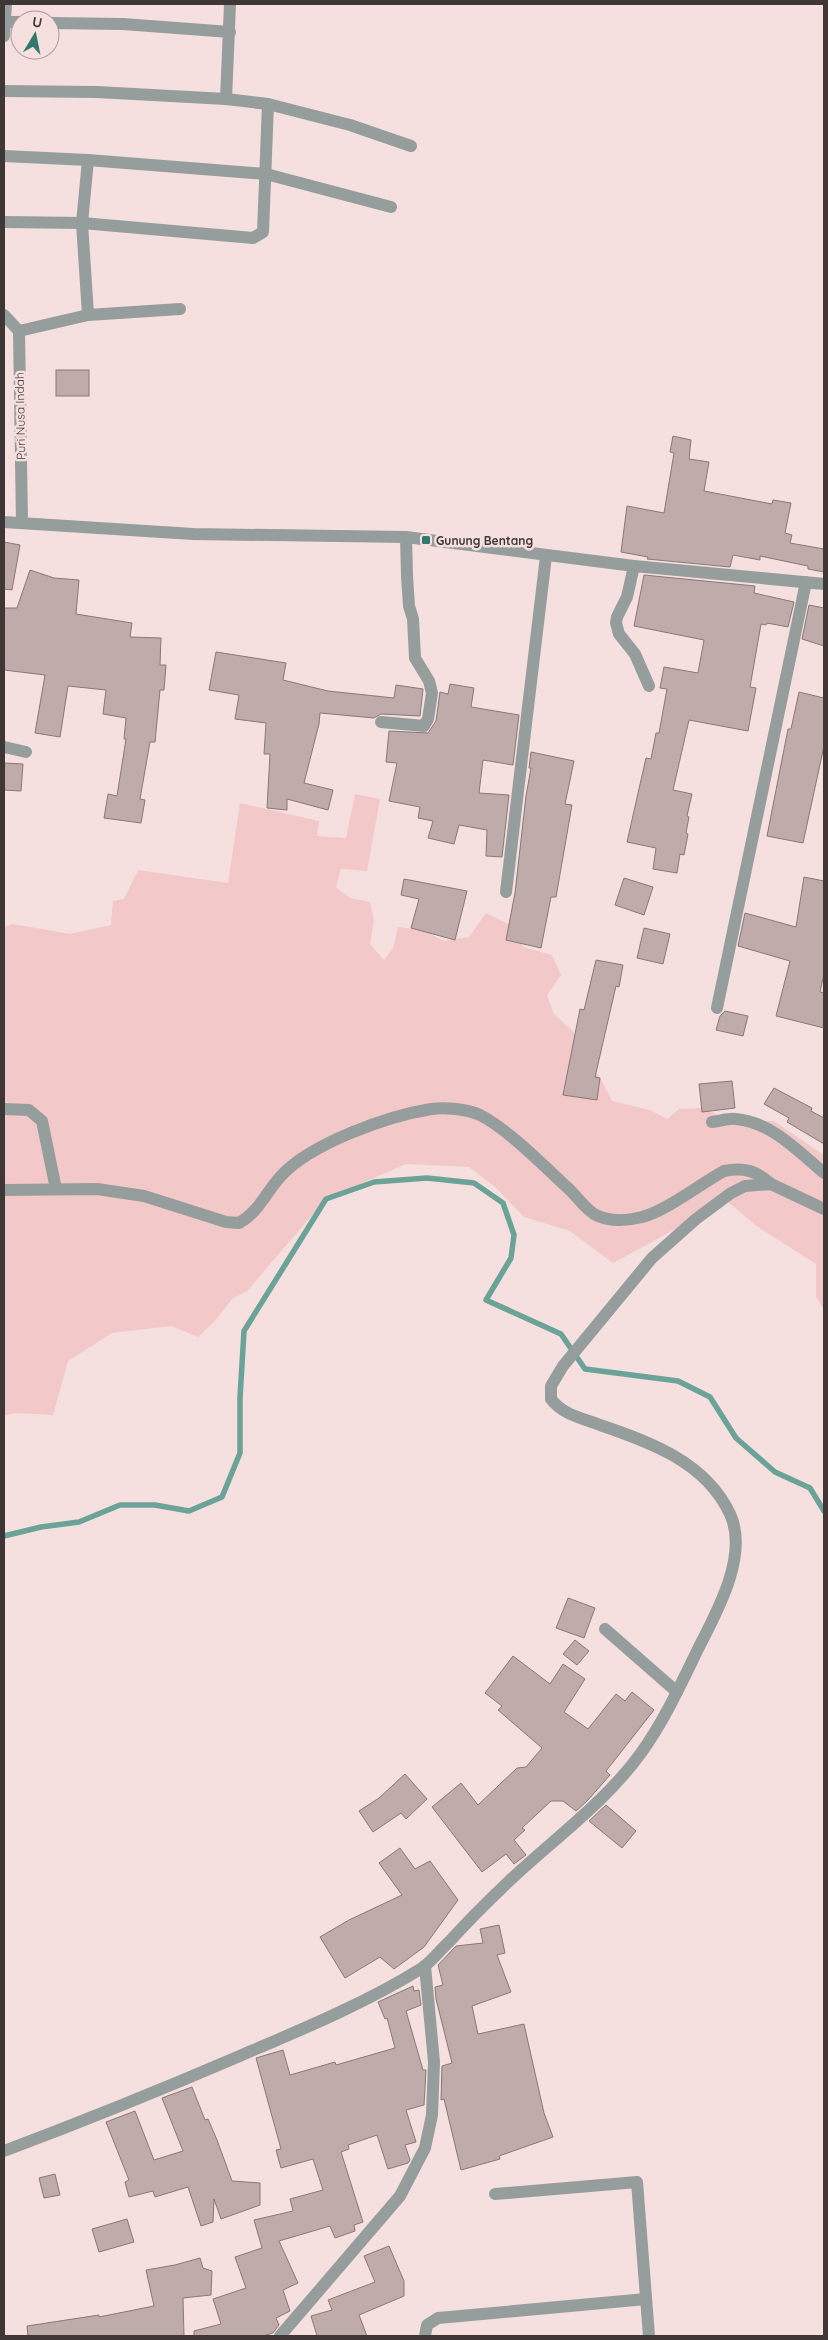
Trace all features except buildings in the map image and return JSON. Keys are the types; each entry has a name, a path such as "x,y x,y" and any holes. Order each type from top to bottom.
{"street":[{"path":"4,36 6,4"},
{"path":"226,99 230,4"},
{"path":"60,23 123,24 230,32"},
{"path":"4,91 97,92 226,99 268,104 350,125 411,146"},
{"path":"4,222 82,223 253,238 263,232 268,104"},
{"path":"4,156 88,160 266,174 391,208"},
{"path":"88,160 82,223 88,315"},
{"path":"4,315 19,331 88,315 180,309"},
{"name":"Puri Nusa Indah","path":"19,331 22,524"},
{"path":"4,522 193,534 406,537 634,566 824,584"},
{"path":"381,722 424,726 428,719 432,693 430,681 415,658 413,619 409,606 407,583 406,537"},
{"path":"506,892 546,556"},
{"path":"634,566 627,597 616,617 616,623 619,634 635,654 649,686"},
{"path":"717,1008 806,582"},
{"path":"4,748 26,752"},
{"path":"4,1190 97,1189 144,1196 226,1222 239,1223 258,1207 281,1176 310,1152 348,1135 407,1114 434,1108 478,1114 498,1126 594,1214 617,1221 642,1217 661,1210 724,1171 735,1168 754,1171 772,1184 824,1209"},
{"path":"4,1109 29,1110 42,1121 56,1189"},
{"path":"712,1122 734,1119 754,1122 782,1137 824,1173"},
{"path":"4,2151 97,2116 289,2035 348,2008 425,1966 506,1884 618,1781 641,1753 677,1692 724,1592 736,1554 737,1532 723,1501 698,1472 662,1448 564,1412 556,1405 550,1393 551,1386 584,1338 652,1258 696,1219 731,1193 745,1186 772,1184"},
{"path":"604,1629 677,1692"},
{"path":"280,2336 400,2196 425,2148 432,2115 434,2062 425,1966"},
{"path":"495,2194 637,2182 649,2336"},
{"path":"425,2336 427,2325 438,2318 646,2299"}],"shaded area":[{"path":"355,794 380,799 367,871 341,869 336,887 350,898 370,902 374,920 370,944 384,960 393,948 398,927 422,930 444,941 469,937 486,913 512,926 523,947 552,955 561,975 547,995 554,1014 579,1037 591,1066 601,1079 612,1101 650,1110 667,1119 679,1109 702,1108 734,1121 774,1121 824,1155 824,1310 816,1297 816,1264 755,1225 727,1201 613,1263 570,1231 524,1217 495,1187 469,1167 406,1164 327,1198 247,1291 232,1299 215,1321 198,1337 171,1326 112,1333 68,1361 53,1415 14,1413 4,1416 4,927 13,924 70,934 111,925 113,901 124,899 138,870 228,883 240,803 319,821 317,836 346,838"}],"waterway":[{"path":"4,1536 41,1527 79,1522 120,1505 155,1505 189,1511 222,1497 240,1453 240,1398 244,1331 326,1199 374,1182 427,1178 474,1183 503,1203 514,1235 511,1258 486,1300 561,1334 585,1369 678,1381 710,1397 736,1438 775,1472 810,1488 824,1511"}],"place":[{"name":"Gunung Bentang","path":"426,540"}]}
